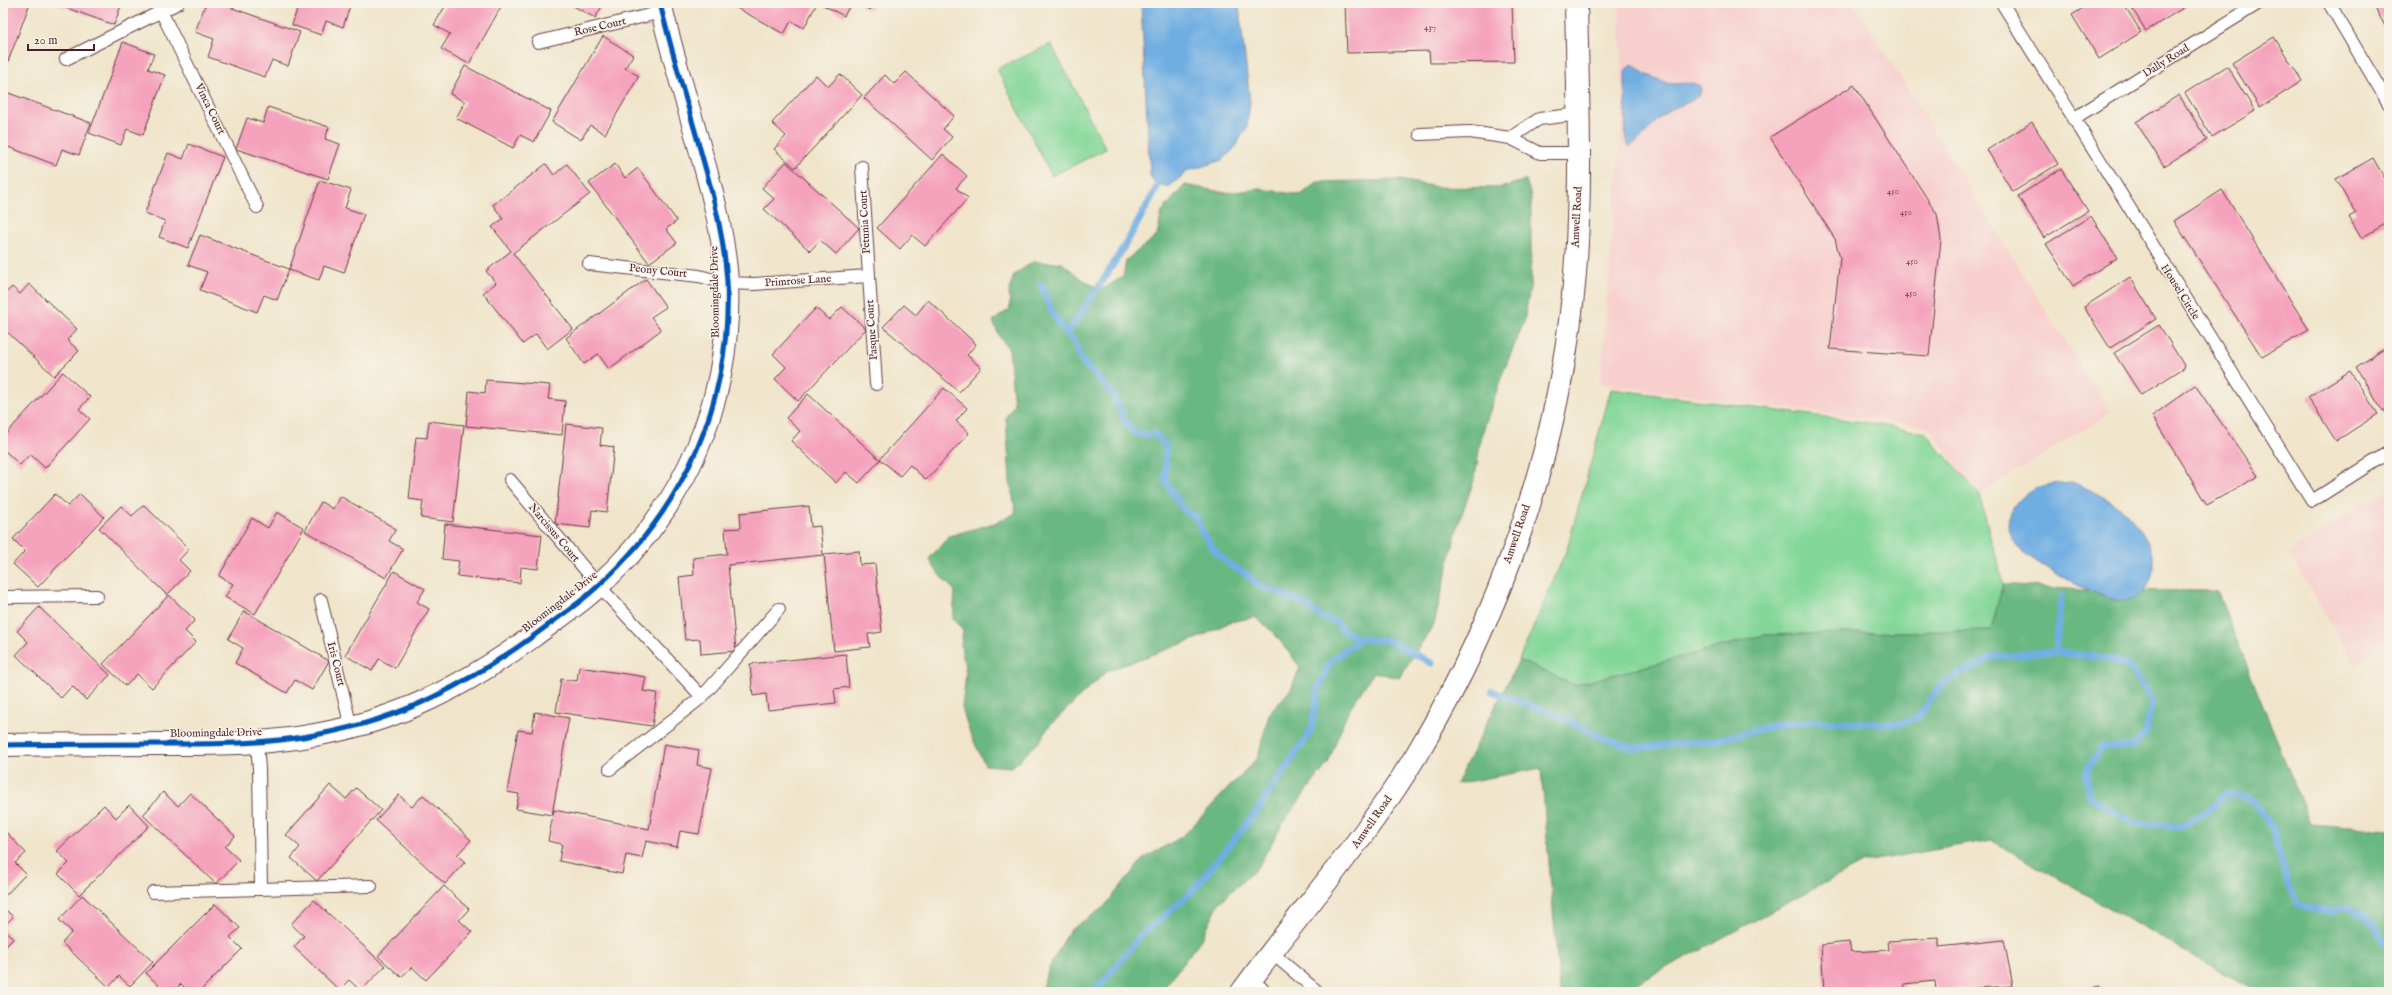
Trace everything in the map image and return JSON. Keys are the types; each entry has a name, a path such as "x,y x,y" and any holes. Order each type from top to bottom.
{"street":[{"name":"Amwell Road","path":"1254,988 1272,954 1374,822 1418,753 1451,694 1478,639 1525,514 1550,429 1567,343 1577,239 1580,153 1576,3"},
{"name":"Bloomingdale Drive","path":"3,745 257,744 351,728 430,701 470,678 517,648 598,586 635,548 664,509 690,466 707,429 720,385 726,340 727,283 723,233 661,8"}],"lane":[{"path":"66,59 159,7 178,3"},
{"name":"Housel Circle","path":"2002,3 2312,502 2389,452"},
{"name":"Dally Road","path":"2073,119 2259,3"},
{"path":"2329,3 2389,104"},
{"name":"Vinca Court","path":"159,7 257,207"},
{"name":"Rose Court","path":"538,42 661,8"},
{"path":"1510,138 1539,119 1579,114"},
{"path":"1420,134 1470,132 1510,138 1540,153 1580,153"},
{"name":"Petunia Court","path":"862,167 868,276"},
{"name":"Peony Court","path":"589,264 699,276 727,283"},
{"name":"Primrose Lane","path":"727,283 754,284 868,276"},
{"name":"Pasque Court","path":"868,276 876,384"},
{"name":"Narcissus Court","path":"510,480 598,586 702,697"},
{"path":"3,597 96,596"},
{"name":"Iris Court","path":"321,600 351,728"},
{"path":"610,769 702,697 779,609"},
{"path":"257,744 259,769 261,887"},
{"path":"153,892 261,887 371,886"},
{"path":"1272,954 1318,992"}],"shaded area":[{"path":"1619,3 1854,3 2110,413 1976,497 1930,427 1600,384 1623,108"},
{"path":"2389,490 2389,643 2356,665 2288,552"}],"green space":[{"path":"1051,44 1106,149 1052,176 997,69"},
{"path":"1400,180 1437,187 1500,188 1526,180 1531,197 1531,281 1524,322 1502,375 1481,437 1475,477 1458,525 1434,624 1399,678 1374,672 1348,711 1328,763 1284,821 1258,867 1219,903 1202,938 1161,992 1040,992 1050,966 1069,931 1104,907 1143,859 1183,836 1258,757 1269,714 1291,689 1300,667 1274,633 1255,617 1230,622 1198,638 1107,671 1050,725 1039,742 1012,767 985,765 970,733 962,708 966,674 961,645 963,631 953,619 955,591 940,576 929,559 949,536 998,522 1016,513 1010,482 1006,417 1014,405 1009,349 999,336 993,321 1010,309 1009,291 1014,275 1033,262 1062,263 1080,278 1101,290 1123,277 1126,260 1157,236 1162,211 1185,185 1226,193 1260,189 1301,195 1317,182"},
{"path":"1611,389 1863,422 1925,433 1979,494 2003,584 1991,630 1764,635 1575,685 1519,660 1567,549"},
{"path":"2003,584 2081,590 2217,591 2310,824 2389,830 2389,992 2257,992 1991,840 1864,862 1621,992 1560,992 1541,768 1456,784 1519,660 1575,685 1764,635 1991,630"}],"water":[{"path":"1141,3 1238,3 1239,6 1250,102 1247,127 1233,150 1222,160 1188,171 1170,186 1158,185 1153,181 1150,175"},
{"path":"1633,64 1645,74 1669,84 1692,83 1698,85 1701,89 1699,94 1688,103 1672,109 1663,115 1634,144 1629,147 1626,141 1625,74 1626,69"},
{"path":"2072,482 2109,500 2128,515 2143,533 2152,554 2152,576 2141,594 2134,599 2115,600 2077,585 2044,567 2019,549 2013,542 2008,527 2009,520 2014,507 2019,501 2031,491 2040,487 2056,483"}],"building":[{"path":"3,3 30,3 3,75"},
{"path":"53,3 122,3 114,25"},
{"path":"206,3 218,3 300,32 288,66 272,60 265,77 208,57 214,39 195,32"},
{"path":"299,3 351,3 343,27 326,21 321,35 292,25"},
{"path":"447,3 503,3 469,64 441,49 450,34 434,25"},
{"path":"568,3 604,3 595,18"},
{"path":"728,3 817,3 804,28 791,21 784,34"},
{"path":"819,3 851,3 844,16"},
{"path":"857,3 874,3 870,10"},
{"path":"1345,3 1512,3 1514,62 1430,63 1429,51 1347,53"},
{"path":"2091,3 2123,3 2141,32 2099,59 2072,15"},
{"path":"2129,3 2187,3 2188,5 2146,31"},
{"path":"2372,3 2389,3 2389,33"},
{"path":"603,36 633,55 625,68 639,76 605,134 590,125 581,140 552,122"},
{"path":"2274,37 2302,81 2260,108 2232,63"},
{"path":"123,42 154,54 148,69 165,75 143,135 127,129 121,145 89,133"},
{"path":"465,66 551,111 534,142 520,135 513,148 456,118 465,102 450,94"},
{"path":"2227,66 2255,111 2212,137 2185,93"},
{"path":"906,72 954,116 943,129 952,137 932,160 864,98 885,75 894,84"},
{"path":"840,74 862,95 795,168 774,149 786,136 772,123 816,75 828,87"},
{"path":"1854,85 1937,214 1941,239 1929,356 1830,349 1840,258 1835,239 1770,137"},
{"path":"3,91 91,123 79,155 62,149 56,165 3,145"},
{"path":"2179,95 2207,140 2164,166 2136,122"},
{"path":"268,107 329,127 325,139 340,144 328,179 236,149 247,118 263,123"},
{"path":"2032,122 2058,164 2013,192 1987,150"},
{"path":"189,144 223,157 188,248 159,237 165,221 145,213 168,153 183,159"},
{"path":"943,154 967,176 956,188 968,198 925,246 912,235 900,249 877,228"},
{"path":"2373,158 2389,186 2389,222 2361,238 2349,217 2356,213 2336,179"},
{"path":"786,162 859,228 836,254 820,240 810,251 764,209 774,199 762,188"},
{"path":"546,164 554,175 567,164 590,194 513,253 573,329 547,349 536,334 523,344 483,293 496,283 486,271 511,251 492,227 503,219 493,205"},
{"path":"615,164 625,178 638,168 677,221 666,229 677,243 649,263 589,183"},
{"path":"2061,169 2088,211 2044,238 2018,196"},
{"path":"320,180 351,190 345,208 364,214 344,273 324,266 319,280 289,270"},
{"path":"2222,190 2309,330 2262,357 2174,221"},
{"path":"2091,216 2117,258 2073,286 2046,244"},
{"path":"200,235 289,269 277,300 264,295 257,312 200,290 207,272 188,265"},
{"path":"2130,277 2156,319 2110,348 2084,307"},
{"path":"646,279 666,307 651,317 661,330 609,369 598,354 584,364 566,338"},
{"path":"29,284 77,329 67,340 79,351 54,376 3,328 3,296 12,287 20,294"},
{"path":"928,300 976,344 967,355 981,368 959,392 883,327 904,305 916,315"},
{"path":"842,307 866,329 798,401 775,379 786,367 773,354 816,308 829,320"},
{"path":"2159,325 2185,367 2141,395 2114,353"},
{"path":"2389,346 2389,409 2383,412 2356,367"},
{"path":"2350,371 2378,414 2336,441 2308,397"},
{"path":"63,372 90,397 79,409 90,419 45,468 30,454 20,465 3,449 3,437"},
{"path":"486,380 550,385 548,399 565,401 562,435 466,426 469,391 485,393"},
{"path":"2195,385 2258,476 2207,505 2152,416"},
{"path":"944,388 967,408 956,421 969,433 926,480 910,465 900,476 880,459"},
{"path":"808,394 880,460 859,483 846,472 836,483 791,441 800,431 786,418"},
{"path":"429,421 464,425 453,522 421,518 423,501 409,499 416,437 427,438"},
{"path":"566,424 602,428 600,445 614,447 607,512 592,510 590,528 555,524"},
{"path":"55,494 68,506 80,494 104,517 38,587 13,564 25,551 13,539"},
{"path":"340,496 396,529 389,541 403,549 386,578 305,531 321,502 333,509"},
{"path":"144,505 189,549 179,560 190,571 167,595 99,528 121,506 132,516"},
{"path":"809,506 811,527 820,526 823,555 728,565 736,651 701,654 700,639 685,640 679,577 694,575 693,558 727,554 725,529 741,528 740,513"},
{"path":"277,512 304,528 255,614 225,597 233,584 219,576 252,518 268,528"},
{"path":"445,524 542,535 538,569 521,567 520,583 457,576 459,561 442,559"},
{"path":"859,551 860,565 875,564 882,632 868,634 870,647 834,651 824,554"},
{"path":"394,571 425,589 417,602 429,609 395,668 379,659 372,671 345,655"},
{"path":"169,595 195,620 185,631 196,642 152,688 137,674 126,686 103,664"},
{"path":"39,607 110,675 86,700 72,686 61,698 16,655 28,642 17,631"},
{"path":"244,611 329,661 312,690 295,680 287,693 235,663 243,648 228,639"},
{"path":"846,654 849,687 834,689 836,703 768,710 766,694 753,696 750,664"},
{"path":"579,667 646,677 643,691 657,693 652,726 556,712 561,679 577,681"},
{"path":"535,712 569,718 552,815 516,809 519,794 507,792 518,730 532,732"},
{"path":"664,744 699,750 697,765 712,768 699,834 680,831 677,847 646,841 642,858 626,855 622,874 559,861 562,844 548,841 554,810 649,829"},
{"path":"330,785 346,799 356,788 381,810 317,881 291,858 300,847 286,835"},
{"path":"163,792 178,806 190,793 235,836 225,847 239,860 216,884 143,815"},
{"path":"399,795 412,807 423,795 471,840 457,855 465,862 445,884 376,820"},
{"path":"104,805 116,818 129,805 149,826 79,895 58,874 69,863 57,851"},
{"path":"3,829 26,853 15,863 26,874 3,898"},
{"path":"444,886 469,909 459,920 472,932 426,980 412,967 401,977 378,956"},
{"path":"82,895 153,962 130,986 119,976 109,987 62,943 72,932 59,920"},
{"path":"314,900 385,966 361,991 349,980 339,990 294,947 304,936 291,924"},
{"path":"215,904 240,928 230,937 242,949 199,992 189,992 181,984 173,992 166,992 146,973"},
{"path":"3,907 13,917 3,927"},
{"path":"3,928 13,939 3,949"},
{"path":"1939,938 1939,947 2004,940 2013,986 1936,990 1935,981 1904,984 1906,992 1824,992 1821,945 1849,942 1851,952 1889,950 1888,941"},
{"path":"2100,985 2104,992 2086,992"}],"waterway":[{"path":"1068,332 1094,295 1118,256 1162,177"},
{"path":"1041,285 1053,315 1077,346 1081,360 1113,394 1126,424 1136,434 1156,435 1166,446 1165,479 1185,511 1196,517 1202,532 1215,551 1229,564 1249,576 1258,585 1299,601 1320,616 1338,623 1342,630 1360,639"},
{"path":"2055,652 2061,597"},
{"path":"1095,992 1141,935 1189,895 1253,816 1311,731 1319,687 1330,662 1360,639 1390,641 1432,663"},
{"path":"1492,691 1561,717 1603,738 1634,748 1717,740 1777,725 1814,721 1898,724 1917,718 1943,683 1992,657 2055,652 2108,658 2132,669 2153,702 2145,734 2134,747 2102,747 2086,771 2089,796 2132,823 2182,826 2208,811 2229,793 2255,801 2273,831 2288,885 2300,905 2330,912 2346,907 2369,920 2389,947"}],"cycle path":[{"path":"3,745 207,744 264,742 320,734 378,719 432,698 457,685 507,654 582,600 629,555 656,521 679,486 697,448 712,409 721,368 727,325 726,265 718,218 660,3"}]}
